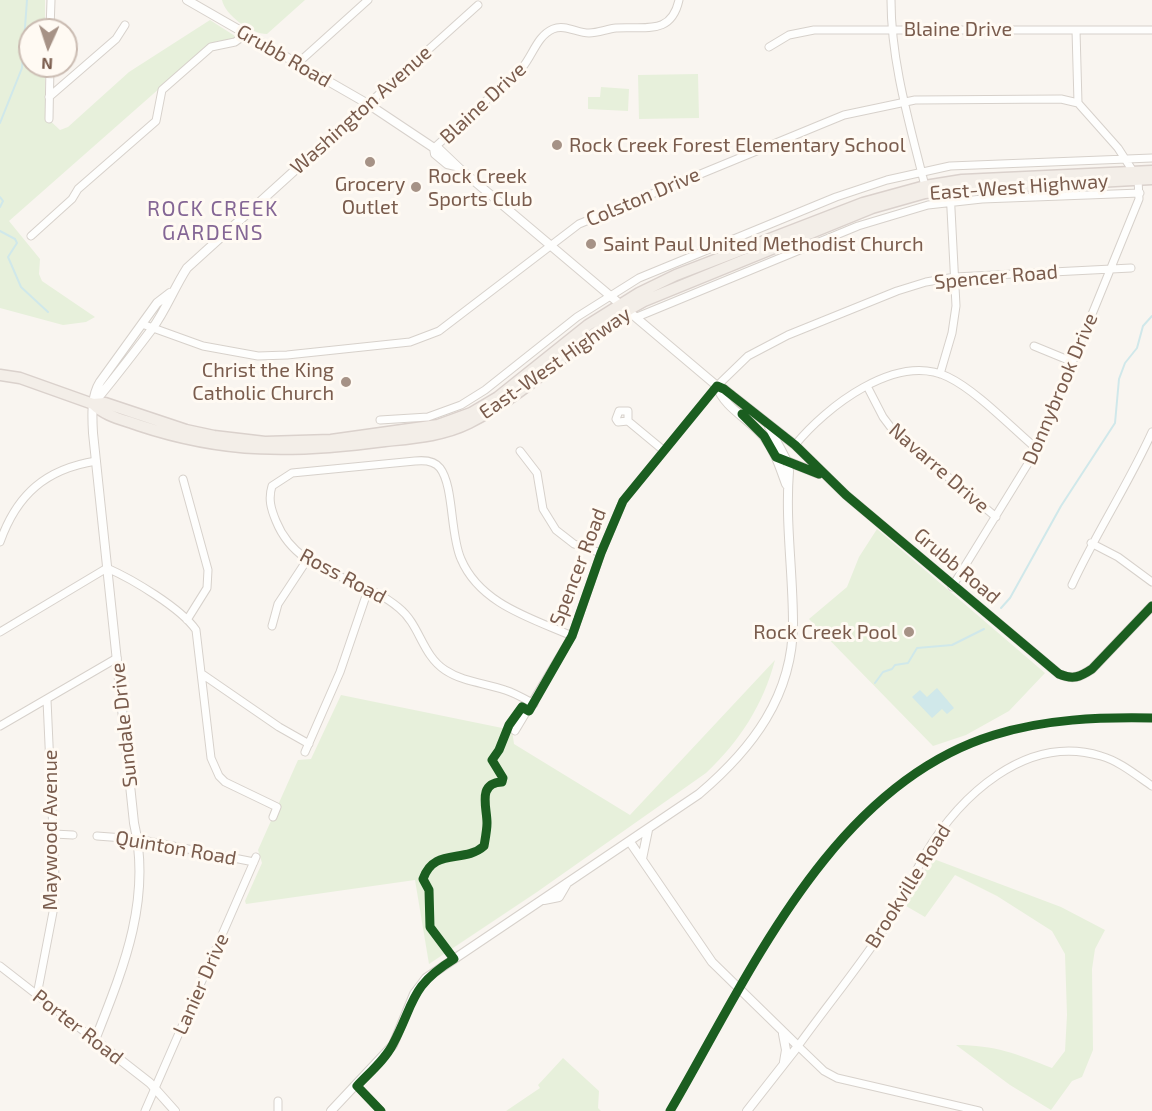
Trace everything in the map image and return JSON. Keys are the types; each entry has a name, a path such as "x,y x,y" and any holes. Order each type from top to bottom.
{"main road":[{"name":"East-West Highway","path":"93,404 105,402 186,430 238,440 309,442 415,424 457,420 484,407 574,336 669,289 834,222 899,199 950,190 1136,175 1152,171"},
{"name":"East-West Highway","path":"0,375 20,378 93,404 102,413 165,434 244,449 279,451 324,448 442,433 466,425 501,405 628,310 649,288 862,203 924,186 962,180 1136,175 1152,179"}],"street":[{"path":"50,18 51,0"},
{"name":"Grubb Road","path":"187,0 369,104 434,148 435,154 447,164 456,166 551,243 717,386 795,445 825,477 952,587 1059,674 1069,678 1080,677 1092,669 1152,606"},
{"path":"298,63 368,0"},
{"name":"Blaine Drive","path":"434,148 522,68 533,56 543,35 555,28 589,33 617,28 658,27 672,19 679,0"},
{"path":"891,0 891,29 904,101 924,186"},
{"name":"Washington Avenue","path":"93,404 95,389 157,303 170,292 187,268 478,5"},
{"path":"49,98 116,39 124,25"},
{"name":"Blaine Drive","path":"769,47 789,35 814,30 1152,30"},
{"path":"1076,30 1078,103 1126,158 1136,175"},
{"path":"32,236 72,199 78,189 156,121 162,90 211,47 236,42 246,34"},
{"path":"49,119 50,78"},
{"name":"Colston Drive","path":"142,324 219,350 258,356 410,342 427,337 448,325 551,243 586,220 844,115 904,101 1061,99 1078,103"},
{"name":"East-West Highway","path":"380,420 415,424 471,400 577,317 639,278 836,197 921,171 950,166 1152,158"},
{"name":"Donnybrook Drive","path":"952,587 1037,450 1112,269 1140,193 1136,175"},
{"path":"940,374 955,320 950,190"},
{"name":"East-West Highway","path":"628,310 878,218 928,205 1140,193"},
{"name":"Spencer Road","path":"515,731 534,704 572,636 601,553 623,501 717,386 748,356 788,335 897,291 955,277 1131,268"},
{"name":"Washington Avenue","path":"93,404 152,329 167,305 170,292"},
{"path":"1034,346 1073,362"},
{"path":"795,445 828,409 867,386 906,372 940,374 956,382 1037,450"},
{"name":"Grubb Road","path":"717,386 720,396 764,436 776,457 825,477"},
{"name":"Navarre Drive","path":"867,386 882,417 895,433 996,517"},
{"name":"Sundale Drive","path":"93,404 96,461 137,839 140,887 135,927 124,968 95,1040"},
{"path":"628,421 663,450"},
{"path":"331,1111 357,1086 393,1045 414,994 426,978 543,900 559,897 567,885 699,794 743,754 769,715 783,681 793,624 787,461 767,423"},
{"path":"1072,585 1091,543 1133,474 1152,432"},
{"path":"520,451 537,473 543,509 552,525 574,544 601,553"},
{"path":"776,457 788,489"},
{"name":"Ross Road","path":"534,704 507,690 461,678 445,670 428,654 401,609 307,560 292,548 274,517 269,500 275,482 292,473 426,460 440,468 446,480 459,556 473,579 489,596 511,609 572,636"},
{"path":"0,542 16,510 37,484 55,472 96,461"},
{"path":"183,479 208,570 207,588 187,620"},
{"path":"1091,543 1118,557 1152,582"},
{"path":"272,626 278,604 307,560"},
{"path":"0,632 107,568 130,578 187,620 196,630 211,758 219,776 236,789 277,807 273,817"},
{"path":"305,752 340,672 368,590"},
{"path":"0,726 117,658"},
{"path":"202,674 279,727 309,744"},
{"name":"Maywood Avenue","path":"37,995 52,912 54,834 47,700"},
{"name":"Brookville Road","path":"747,1111 887,925 945,824 981,785 1016,763 1051,754 1082,752 1102,756 1152,786"},
{"path":"642,859 648,829"},
{"path":"54,834 73,835"},
{"name":"Quinton Road","path":"98,836 137,839 255,859"},
{"path":"630,842 687,926 725,976 824,1071 837,1078 885,1087 979,1111"},
{"path":"615,852 627,853 642,859"},
{"name":"Lanier Drive","path":"145,1111 255,859"},
{"name":"Porter Road","path":"0,966 155,1088 175,1111"},
{"path":"782,1031 786,1041 784,1064"},
{"path":"357,1086 381,1111"},
{"path":"278,1101 278,1111"}],"green space":[{"path":"0,0 45,0 45,18 18,18 18,78 45,78 45,116 60,130 68,127 129,72 210,20 235,36 235,39 211,43 9,221 40,259 39,274 42,281 95,317 86,322 63,325 0,308"},
{"path":"222,0 305,0 267,34 254,31 240,23 228,12"},
{"path":"698,74 699,118 639,119 638,75"},
{"path":"601,87 629,89 628,111 588,109 588,97 600,97"},
{"name":"Rock Creek Pool","path":"877,529 1045,673 1009,711 966,735 933,746 809,619 847,587 859,557"},
{"path":"775,660 764,692 749,721 740,735 706,773 537,892 429,964 415,880 246,904 245,901 262,863 258,850 298,760 311,759 341,695 512,730 514,744 630,815"},
{"path":"931,858 1061,907 1105,930 1095,949 1092,969 1093,1050 1082,1077 1072,1081 1051,1110 1010,1085 956,1045 1006,1051 1052,1068 1065,1051 1067,1015 1065,954 1052,931 997,896 955,875 925,917 906,906"},
{"path":"563,1058 599,1091 598,1108 601,1111 506,1111 540,1088 538,1085"}],"water":[{"path":"937,688 954,708 947,714 942,709 932,718 912,697 920,690 927,697"}],"waterway":[{"path":"0,123 22,68 27,0"},
{"path":"0,197 3,201 0,207"},
{"path":"0,231 15,239 17,243 8,257 21,287 48,312"},
{"path":"1001,608 1010,598 1061,506 1115,423 1119,379 1125,363 1137,348 1143,326 1152,316"},
{"path":"875,683 883,672 892,669 895,665 908,663 917,648 952,645 984,629"}],"cycle path":[{"path":"717,386 724,389 795,445 846,495 1059,674 1076,677 1092,669 1152,606"},
{"path":"381,1111 357,1086 390,1050 421,987 454,959 430,927 429,890 423,879 434,863 442,859 468,854 484,846 487,826 486,791 494,783 502,782 503,778 492,760 499,750 509,725 522,707 529,711 572,636 601,553 623,501 717,386"},
{"path":"742,414 764,436 776,457 819,474"},
{"path":"670,1111 764,946 801,891 841,840 886,796 937,760 994,735 1052,722 1152,718"}],"place":[{"name":"Rock Creek Forest Elementary School","path":"557,145"},
{"name":"Grocery Outlet","path":"370,162"},
{"name":"Rock Creek Sports Club","path":"416,187"},
{"name":"Saint Paul United Methodist Church","path":"591,244"},
{"name":"Christ the King Catholic Church","path":"346,382"},
{"name":"Rock Creek Pool","path":"909,632"}],"district":[{"name":"ROCK CREEK GARDENS","path":"213,221"}]}
